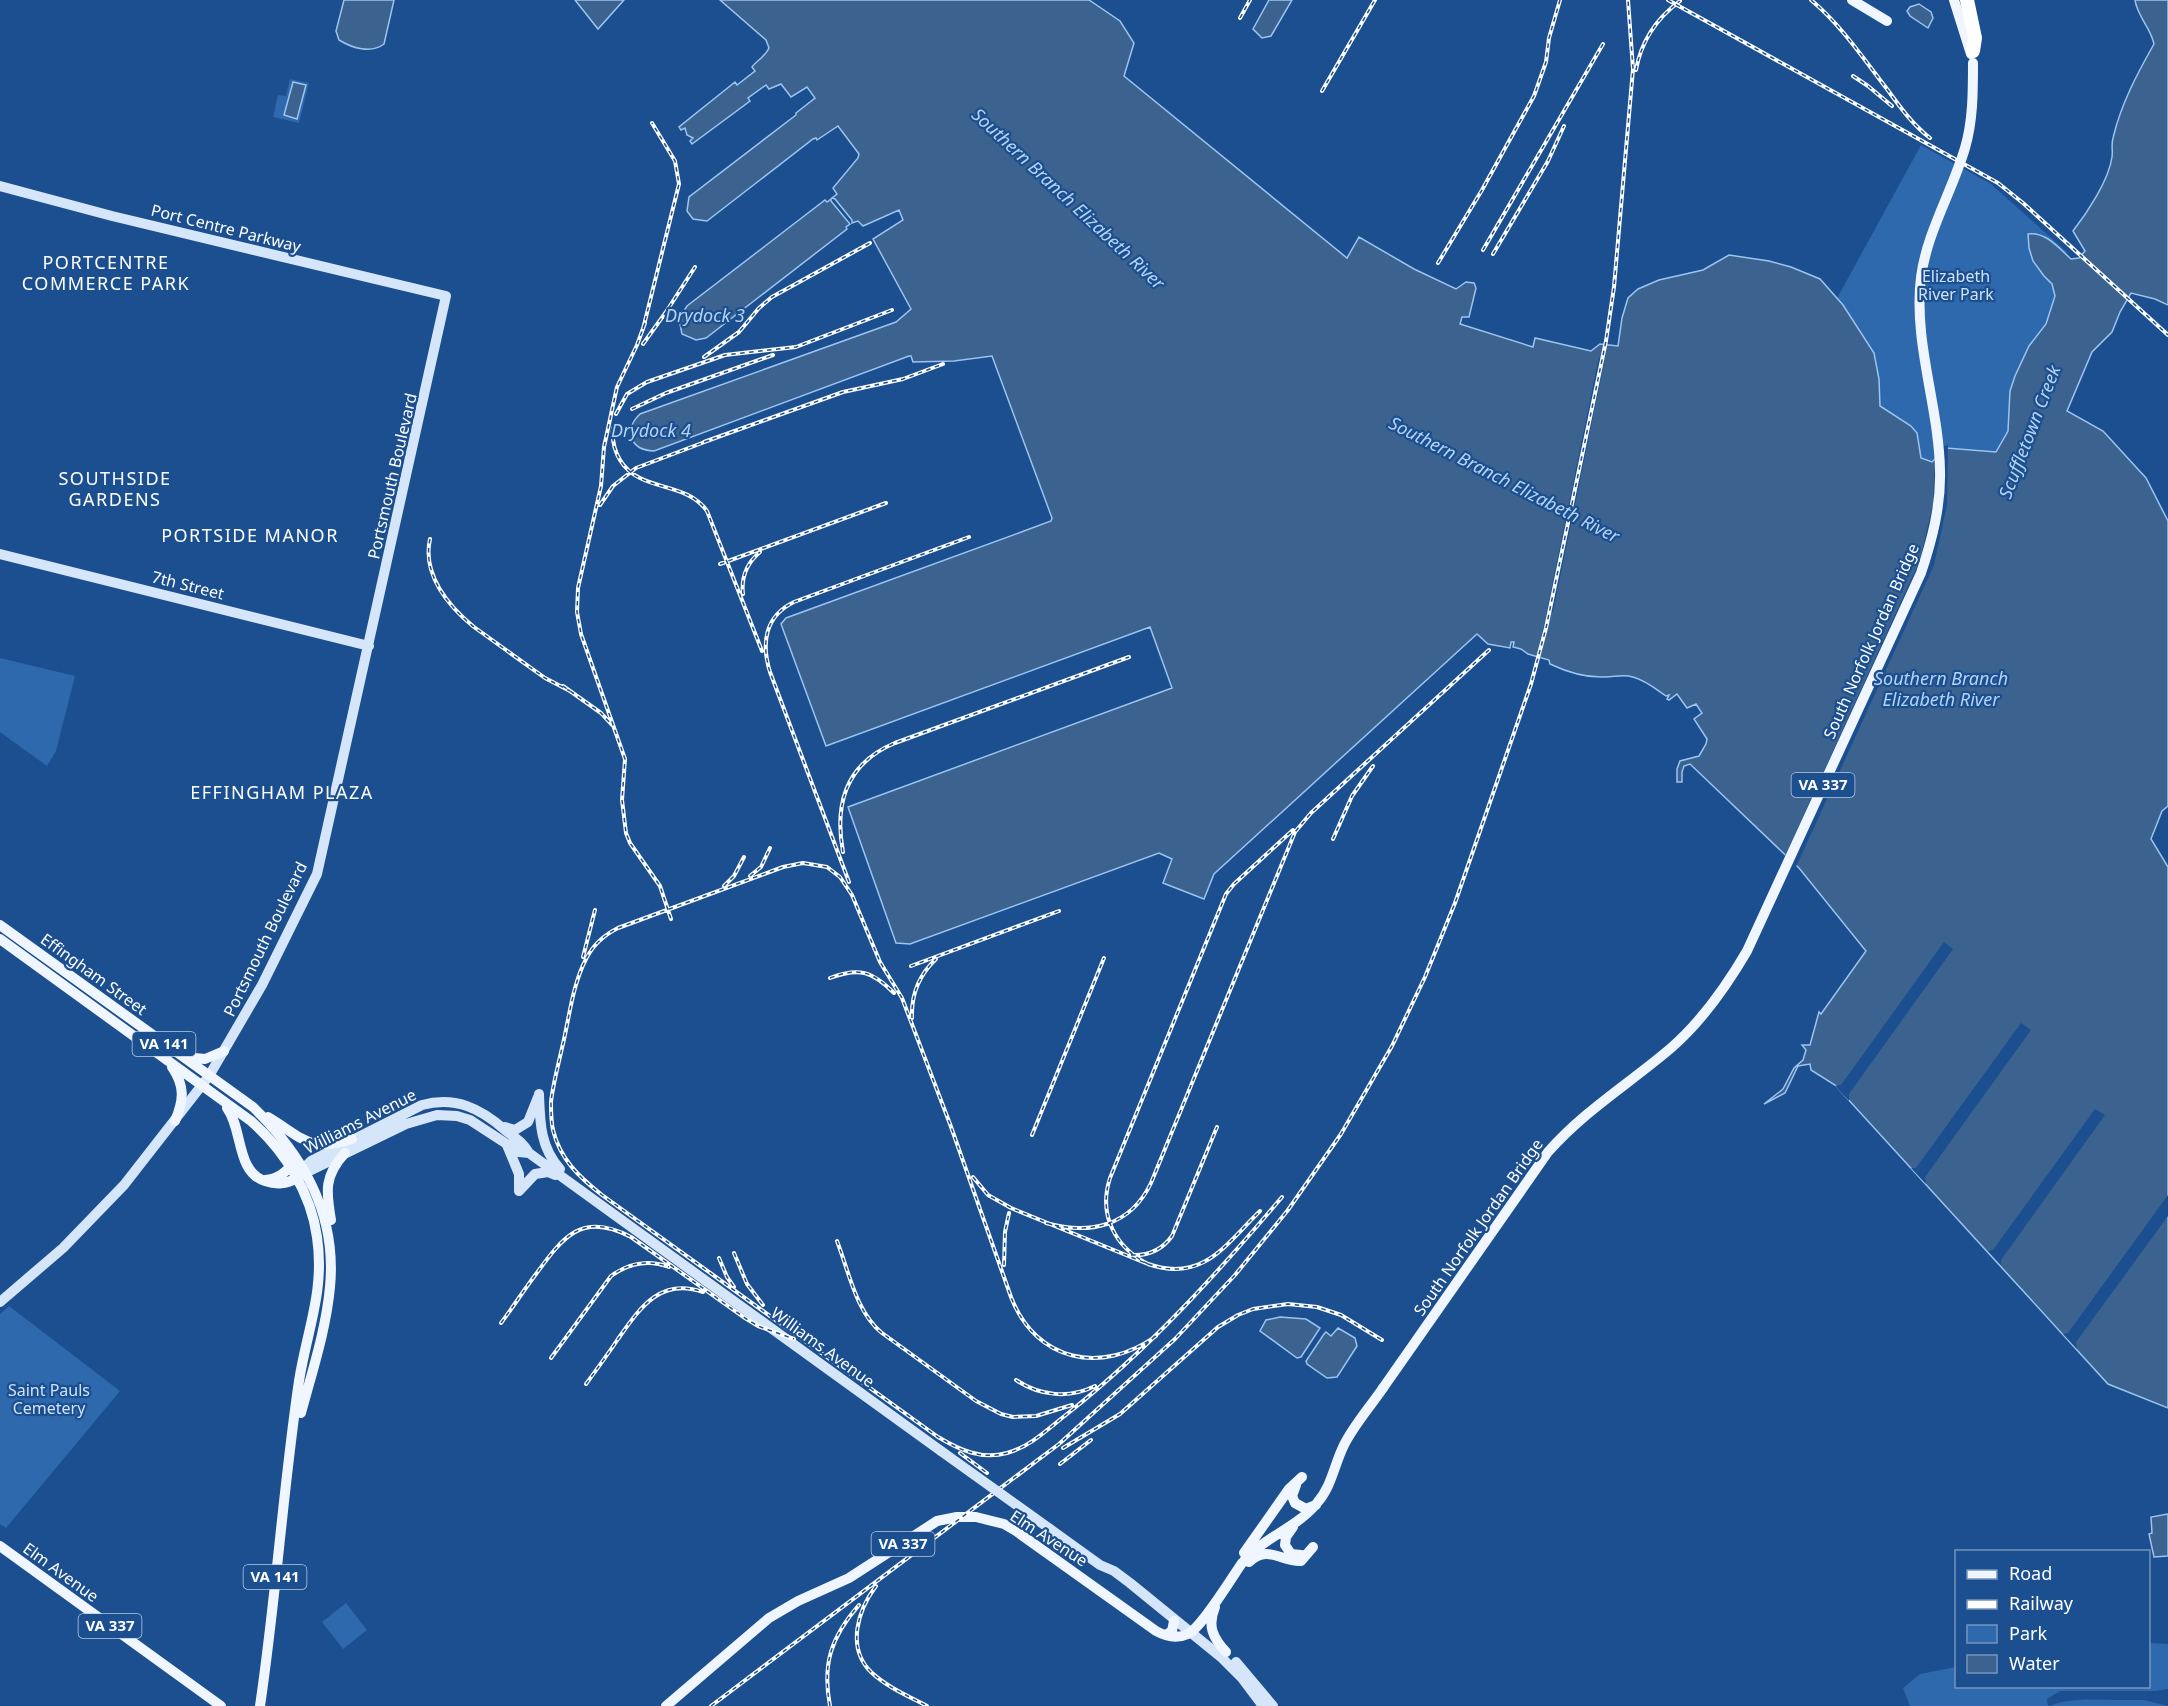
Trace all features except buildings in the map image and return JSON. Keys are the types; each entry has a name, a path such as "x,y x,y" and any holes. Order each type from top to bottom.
{"highway":[{"path":"1965,0 1974,23 1973,57"}],"main road":[{"path":"1852,0 1887,21"},
{"name":"VA 337","path":"1954,0 1973,57"},
{"name":"South Norfolk Jordan Bridge","path":"1318,1503 1331,1482 1345,1443 1548,1152 1574,1125 1672,1047 1695,1025 1721,993 1747,951 1921,573 1935,524 1940,472 1938,437 1919,312 1921,278 1932,233 1966,146 1972,110 1973,57"},
{"name":"Effingham Street","path":"0,924 253,1107 294,1152 302,1174 304,1193 314,1220 319,1248 320,1274 318,1300 299,1379 291,1448"},
{"name":"Effingham Street","path":"0,939 202,1085 265,1134 290,1167 302,1174 315,1189 325,1222 331,1271 327,1306 317,1355 291,1448"},
{"path":"180,1056 205,1059 224,1051"},
{"path":"166,1059 182,1087 182,1104 175,1121"},
{"path":"215,1095 234,1118 248,1168 262,1180 280,1184 302,1174"},
{"path":"253,1107 301,1139 314,1144 326,1145 352,1139"},
{"path":"262,1180 271,1180 290,1167 294,1160 294,1152"},
{"path":"331,1271 333,1238 328,1185 333,1167 345,1153"},
{"name":"VA 141","path":"260,1706 291,1448"},
{"path":"1166,1635 1177,1637 1192,1631 1244,1561 1289,1489 1302,1477 1293,1490 1293,1501 1303,1509 1309,1509 1318,1503"},
{"name":"VA 337","path":"1244,1561 1269,1540 1299,1522 1318,1503"},
{"name":"Elm Avenue","path":"666,1706 769,1618 798,1601 849,1578 930,1525 949,1518 976,1517 1004,1524 1156,1631 1166,1635"},
{"path":"1244,1561 1262,1554 1301,1561 1313,1547 1306,1553 1293,1555 1287,1550 1285,1543 1286,1537 1299,1522"},
{"path":"1269,1540 1283,1557"},
{"name":"Elm Avenue","path":"0,1546 221,1706"},
{"path":"1219,1596 1212,1614 1211,1626 1215,1639 1226,1652"},
{"path":"1166,1635 1173,1629 1171,1617"}],"street":[{"name":"Port Centre Parkway","path":"0,186 112,216 446,296"},
{"name":"Portsmouth Boulevard","path":"0,1302 82,1230 132,1176 209,1076 262,985 316,874 446,296"},
{"name":"7th Street","path":"0,554 369,646"},
{"path":"497,1123 513,1130 523,1127 530,1119 539,1094 544,1143 553,1161 572,1183"},
{"name":"Williams Avenue","path":"302,1174 311,1161 422,1105 438,1101 465,1104 479,1110 524,1144 529,1153 1100,1565 1122,1577 1140,1594 1192,1631"},
{"name":"Williams Avenue","path":"302,1174 415,1121 437,1115 470,1119 519,1152 529,1153"},
{"path":"502,1141 510,1151 516,1166 520,1179 519,1191 532,1176 541,1172 548,1172 572,1183"},
{"path":"1192,1631 1226,1652 1250,1675 1273,1706"},
{"path":"1192,1631 1235,1670 1263,1706"}],"green space":[{"path":"290,79 309,83 299,123 273,117 278,95 286,96"},
{"name":"Elizabeth River Park","path":"1921,145 1991,184 2067,252 2062,293 2010,432 1996,455 1930,464 1921,460 1879,408 1835,302"},
{"path":"0,658 75,676 56,751 47,766 0,732"},
{"name":"Saint Pauls Cemetery","path":"9,1306 120,1391 6,1528 0,1524 0,1314"},
{"path":"346,1603 367,1630 343,1649 322,1622"},
{"path":"2150,1643 2168,1644 2168,1689 2060,1691 2047,1699 2048,1706 1910,1706 1903,1688 1920,1674 1955,1667 1955,1688 2150,1688"},
{"path":"2076,1700 2144,1700 2168,1706 2050,1706"}],"water":[{"path":"344,0 394,0 384,44 373,49 362,49 339,40 336,31"},
{"path":"575,0 624,0 598,29"},
{"name":"Southern Branch Elizabeth River","path":"720,0 1089,0 1120,21 1134,43 1124,76 1347,258 1359,237 1414,269 1456,289 1466,282 1474,283 1476,288 1469,317 1462,317 1460,324 1533,347 1535,338 1591,351 1600,344 1618,346 1628,298 1638,289 1659,280 1703,270 1729,255 1791,267 1820,279 1843,305 1874,353 1879,379 1880,406 1911,426 1917,433 1921,458 1932,462 1946,448 1996,452 2008,431 2010,391 2015,376 2029,346 2046,324 2055,296 2052,284 2033,261 2028,234 2046,238 2071,259 2079,258 2085,251 2073,231 2091,206 2107,176 2112,157 2112,140 2120,113 2154,44 2135,0 2168,0 2168,305 2131,293 2112,332 2092,352 2067,411 2103,431 2146,478 2168,521 2168,806 2162,811 2151,839 2168,867 2168,1408 2108,1384 1835,1085 1811,1070 1810,1064 1798,1066 1785,1093 1764,1104 1783,1089 1794,1068 1803,1060 1806,1050 1802,1045 1810,1045 1819,1012 1821,1014 1866,951 1799,868 1690,764 1684,766 1682,782 1677,782 1677,769 1680,761 1699,756 1706,744 1707,739 1694,719 1702,713 1696,704 1687,708 1677,694 1669,700 1667,699 1669,695 1666,696 1637,678 1591,677 1577,674 1550,664 1549,660 1513,647 1514,642 1511,642 1510,648 1488,644 1477,634 1214,874 1204,899 1163,883 1172,859 1159,853 910,944 896,943 848,807 1172,688 1150,627 826,746 781,624 786,618 1051,521 1052,518 992,356 954,361 913,362 909,356 654,451 646,450 635,443 632,438 632,426 640,414 896,322 911,309 873,239 903,220 899,210 863,226 858,221 852,223 852,220 832,198 837,194 833,188 859,154 838,126 817,140 813,139 707,221 693,219 687,211 689,197 815,98 807,87 791,97 781,84 769,89 766,85 748,98 750,101 692,144 690,141 693,138 687,135 685,128 681,130 679,127 735,82 737,85 755,71 752,67 769,48 766,40"},
{"path":"1269,0 1292,0 1271,36 1262,38 1253,29"},
{"path":"1919,4 1931,12 1933,18 1928,28 1910,16 1907,11 1910,7"},
{"path":"293,82 306,85 297,119 284,115"},
{"name":"Drydock 3","path":"831,199 850,224 846,227 847,229 706,338 696,340 682,334 679,319 687,306 825,200 827,202"},
{"path":"1280,1317 1306,1319 1320,1328 1301,1357 1297,1358 1260,1331 1266,1320"},
{"path":"1338,1328 1355,1338 1357,1346 1337,1377 1327,1378 1306,1361 1324,1334 1326,1332 1331,1336"},
{"path":"2168,1514 2168,1556 2154,1557 2149,1534 2152,1533 2151,1517"}],"pier":[{"path":"1604,342 1607,342 1605,358 1553,612 1540,659 1537,659 1599,357 1601,357"},
{"path":"1948,445 1947,505 1934,565 1795,869 1784,858 1920,560 1933,504 1935,454"},
{"path":"1944,942 1953,949 1849,1094 1849,1101 1835,1086 1841,1085"},
{"path":"2021,1023 2031,1030 1925,1177 1926,1184 1911,1168 1916,1168"},
{"path":"2095,1109 2105,1115 2001,1260 2001,1265 1988,1251 1993,1250"},
{"path":"2168,1195 2168,1216 2076,1342 2077,1349 2063,1334 2068,1333"}],"railway":[{"path":"1240,18 1250,0"},
{"path":"1322,91 1375,0"},
{"path":"1438,263 1534,96 1546,62 1549,38 1560,0"},
{"path":"711,1706 1059,1444 1175,1339 1235,1275 1288,1210 1341,1134 1392,1046 1425,977 1455,903 1531,684 1546,628 1606,341 1614,287 1633,69 1628,0"},
{"path":"1668,0 1998,183 2168,335"},
{"path":"1811,0 1842,31 1907,115 1930,138"},
{"path":"1636,70 1651,31 1680,1"},
{"path":"1483,250 1603,44"},
{"path":"1853,76 1892,106"},
{"path":"643,329 679,184 675,161 652,123"},
{"path":"1493,254 1548,161 1564,126"},
{"path":"704,357 739,332 759,308 772,297 870,243"},
{"path":"643,344 695,267"},
{"path":"616,414 627,394 647,382 725,355 796,347 892,310"},
{"path":"645,323 617,387 604,447 601,486 578,588 577,612 581,634 625,759 622,800 626,833 630,843 660,886 671,919"},
{"path":"632,409 666,393 773,355"},
{"path":"704,442 843,392 903,379 943,364"},
{"path":"613,428 616,452 629,470 639,478 687,495 698,501 707,511 762,651"},
{"path":"600,505 613,486 636,468 710,440"},
{"path":"720,564 886,503"},
{"path":"849,882 770,672 766,651 768,631 777,615 794,602 969,537"},
{"path":"430,539 430,565 434,577 439,588 464,619 545,678 570,691"},
{"path":"743,594 746,571 760,552"},
{"path":"1046,1223 1078,1228 1107,1224 1132,1210 1142,1198 1151,1183 1295,832 1311,813 1489,650"},
{"path":"843,852 841,834 843,801 855,773 879,751 895,743 1129,657"},
{"path":"563,686 601,713 612,725"},
{"path":"1333,839 1352,796 1373,766"},
{"path":"1148,1264 1126,1249 1112,1228 1106,1205 1110,1178 1226,894 1293,830"},
{"path":"750,876 761,867 770,848"},
{"path":"724,886 734,876 744,857"},
{"path":"1156,1336 1135,1348 1114,1356 1093,1358 1073,1356 1054,1348 1037,1336 1022,1319 1011,1297 950,1124 902,998 880,962 852,895 840,877 827,867 803,863 783,867 618,928 592,949 581,969 574,992 551,1102 553,1130 566,1159 578,1174 602,1195 938,1437 963,1450 988,1455 1007,1453 1024,1446 1046,1431 1097,1390 1153,1338 1180,1311 1232,1255 1282,1197"},
{"path":"583,957 595,910"},
{"path":"911,966 1059,911"},
{"path":"1032,1135 1104,958"},
{"path":"912,1018 917,986 936,959"},
{"path":"830,978 849,973 865,973 879,980 894,993"},
{"path":"1131,1255 1154,1251 1172,1236 1217,1127"},
{"path":"973,1177 988,1195 1011,1208 1148,1264 1167,1269 1184,1269 1198,1265 1212,1257 1224,1248 1260,1211"},
{"path":"1004,1265 1005,1232 1009,1213"},
{"path":"501,1323 555,1249 565,1239 575,1232 599,1227 631,1237 745,1318 758,1326 794,1339"},
{"path":"837,1241 854,1291 873,1324 882,1333 976,1401 1001,1414 1013,1417 1036,1416 1072,1405"},
{"path":"734,1253 747,1284 763,1305"},
{"path":"719,1258 734,1287"},
{"path":"551,1358 611,1276 632,1265 654,1263 669,1267"},
{"path":"586,1384 635,1316 653,1298 675,1289 688,1288 703,1292"},
{"path":"1063,1448 1120,1414 1218,1327 1253,1309 1288,1304 1317,1307 1341,1315 1382,1340"},
{"path":"1016,1380 1035,1390 1055,1394 1075,1393 1095,1386"},
{"path":"1060,1464 1091,1440"},
{"path":"960,1453 987,1473"},
{"path":"876,1586 864,1606 857,1629 857,1640 863,1662 884,1682 927,1706"},
{"path":"830,1706 827,1677 831,1652 842,1628 859,1605"}],"district":[{"name":"PORTCENTRE COMMERCE PARK","path":"106,273"},
{"name":"SOUTHSIDE GARDENS","path":"115,489"},
{"name":"PORTSIDE MANOR","path":"250,536"},
{"name":"EFFINGHAM PLAZA","path":"282,793"}],"water label":[{"name":"Drydock 4","path":"651,431"},
{"name":"Scuffletown Creek","path":"2030,432"}]}
